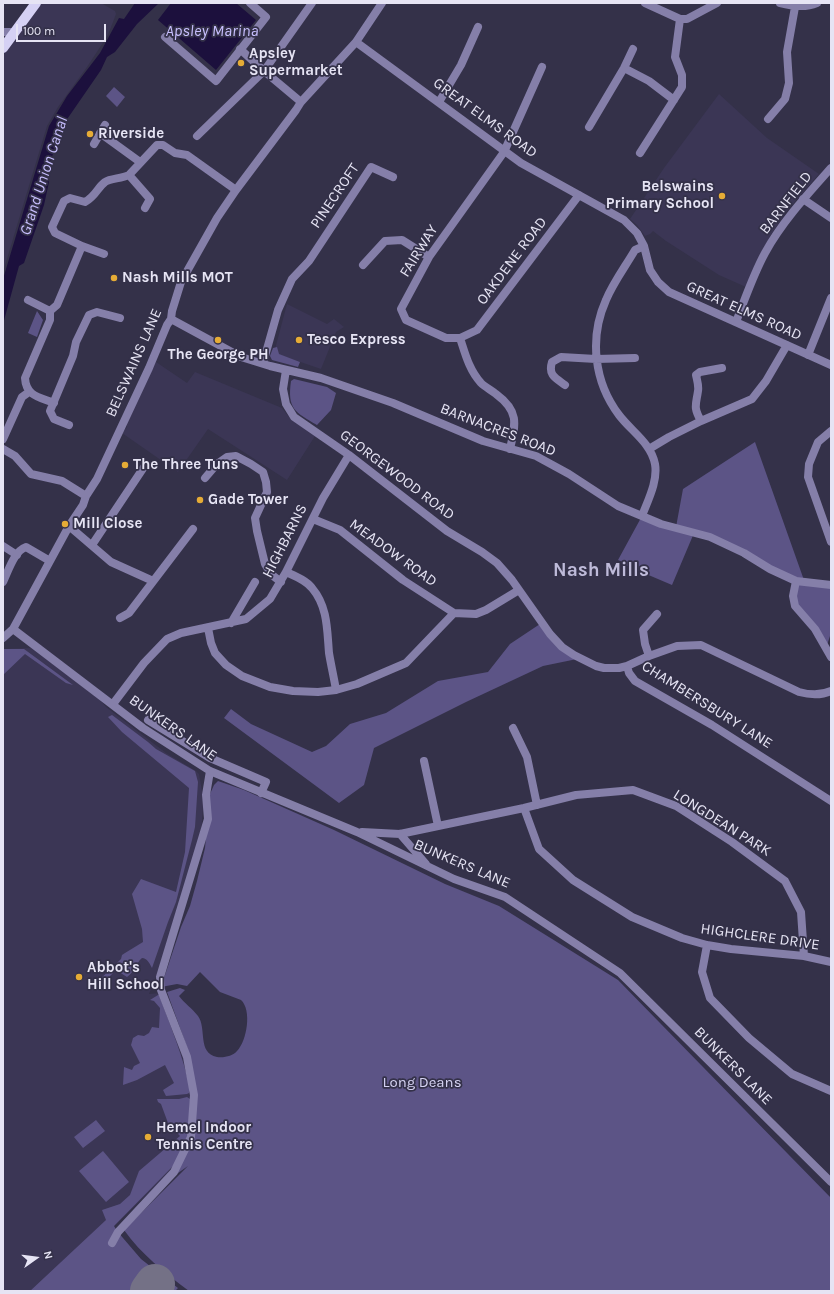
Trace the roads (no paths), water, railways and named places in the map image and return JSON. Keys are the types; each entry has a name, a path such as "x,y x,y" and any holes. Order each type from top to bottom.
{"main road":[{"path":"3,48 36,3"}],"street":[{"path":"165,37 216,81 266,17 250,3"},
{"path":"645,3 680,19 688,19 717,3"},
{"path":"780,3 795,7 810,6 817,3"},
{"path":"197,136 264,71 310,4"},
{"name":"BELSWAINS LANE","path":"3,638 13,629 69,526 83,505 86,496 97,479 171,319 181,282 216,218 301,102 356,42 378,4"},
{"path":"768,119 785,99 789,83 787,52 795,7"},
{"path":"640,152 682,87 682,75 675,57 680,19"},
{"path":"440,102 461,65 478,27"},
{"path":"3,32 14,32"},
{"name":"GREAT ELMS ROAD","path":"356,42 440,102 504,152 624,220 637,233 644,246 650,270 658,282 669,292 831,365"},
{"path":"240,49 301,102"},
{"path":"589,127 624,68 633,49"},
{"name":"FAIRWAY","path":"460,338 446,338 406,320 401,309 429,257 504,152 542,67"},
{"path":"624,68 649,81 674,100"},
{"path":"94,144 105,125"},
{"path":"100,133 140,162"},
{"path":"104,254 82,246 55,233 52,227 64,200 70,198 84,202 91,198 105,182 124,178 129,175 157,146 163,145 175,153 187,155 236,190"},
{"name":"PINECROFT","path":"263,363 278,310 292,279 309,261 371,167 393,177"},
{"name":"BARNFIELD","path":"736,322 764,254 781,227 803,199 831,168"},
{"path":"129,175 150,199 145,208"},
{"name":"OAKDENE ROAD","path":"460,338 477,330 579,195"},
{"path":"803,199 831,218"},
{"path":"363,265 385,241 402,240 429,257"},
{"path":"3,439 27,389 25,378 50,320 50,311 57,305 82,246"},
{"path":"642,516 654,484 655,464 649,449 619,416 609,400 600,380 596,359 597,324 606,300 635,250 644,246"},
{"path":"808,355 831,298"},
{"path":"28,300 50,311"},
{"path":"69,425 54,419 50,411 74,356 76,342 88,315 97,312 120,318"},
{"name":"BARNACRES ROAD","path":"171,319 241,357 313,376 393,403 483,441 536,456 569,474 618,506 661,524 710,537 744,553 770,569 796,582 831,585"},
{"path":"460,338 469,366 481,383 507,402 512,412 516,426 510,449"},
{"path":"649,449 701,421 752,399 766,381 787,345"},
{"path":"565,385 552,375 550,368 552,362 561,357 596,359 635,358"},
{"path":"701,421 697,414 695,404 698,389 696,375 700,372 722,368"},
{"name":"GEORGEWOOD ROAD","path":"286,370 283,389 286,404 294,417 349,455 447,531 488,556 504,571 519,590"},
{"path":"27,389 54,403"},
{"path":"831,431 818,442 809,464 808,477 831,542"},
{"path":"3,449 15,456 32,474 62,481 86,496"},
{"name":"HIGHBARNS","path":"208,628 246,619 270,599 281,582 323,498 349,455"},
{"path":"205,478 217,464 227,457 236,456 262,472 266,482 267,492 255,518 257,531 265,564 272,575 281,582"},
{"path":"92,545 144,467"},
{"name":"MEADOW ROAD","path":"313,519 340,530 403,580 454,613"},
{"path":"69,526 111,562 153,581"},
{"path":"120,618 129,613 193,529"},
{"path":"3,546 17,554"},
{"path":"3,582 17,554 23,548 26,547 50,561"},
{"path":"286,572 303,580 312,588 324,608 330,658 336,690"},
{"name":"HIGHBARNS","path":"231,623 255,582"},
{"path":"796,582 793,596 794,606 815,629 831,657"},
{"path":"114,704 144,663 167,639 181,633 208,628 215,653 226,665 242,676 270,687 293,691 318,692 336,690 357,684 406,663 454,613 476,614 486,610 519,590"},
{"name":"CHAMBERSBURY LANE","path":"519,590 558,643 574,655 584,661 604,668 627,666 629,673 635,681 712,725 831,801"},
{"path":"650,656 645,644 643,630 657,614"},
{"name":"BUNKERS LANE","path":"13,629 114,704 143,728 210,772 357,832 454,879 505,897 620,973 831,1182"},
{"path":"627,666 677,646 701,645 799,692 809,695 818,695 831,691"},
{"path":"148,720 210,758 266,782 261,793"},
{"path":"514,728 527,757 537,805"},
{"path":"424,761 438,826"},
{"path":"112,1243 118,1232 174,1172 191,1137 194,1094 187,1057 161,990 160,978 208,819 206,795 210,772"},
{"name":"LONGDEAN PARK","path":"357,832 400,834 524,808 576,795 633,790 676,806 732,842 785,881 800,912 804,956"},
{"name":"HIGHCLERE DRIVE","path":"524,808 540,849 573,880 632,917 682,938 707,945 731,949 804,956 831,962"},
{"path":"400,834 429,867"},
{"path":"707,945 702,972 710,998 749,1038 792,1074 831,1091"}],"water":[{"name":"Grand Union Canal","path":"135,3 159,3 137,24 115,52 107,57 101,70 61,128 47,173 49,182 44,205 24,263 19,266 3,324 3,279 49,126 67,96 100,53 119,18 124,19"},
{"name":"Apsley Marina","path":"171,3 236,3 256,20 216,70 158,20"}],"place":[{"name":"Apsley Supermarket","path":"241,63"},
{"name":"Riverside","path":"90,134"},
{"name":"Belswains Primary School","path":"722,196"},
{"name":"Nash Mills MOT","path":"114,278"},
{"name":"The George PH","path":"218,340"},
{"name":"Tesco Express","path":"299,340"},
{"name":"The Three Tuns","path":"125,465"},
{"name":"Gade Tower","path":"200,500"},
{"name":"Mill Close","path":"65,524"},
{"name":"Abbot's Hill School","path":"79,977"},
{"name":"Hemel Indoor Tennis Centre","path":"148,1137"}],"district":[{"name":"Nash Mills","path":"601,571"}],"park label":[{"name":"Long Deans","path":"422,1083"}]}
